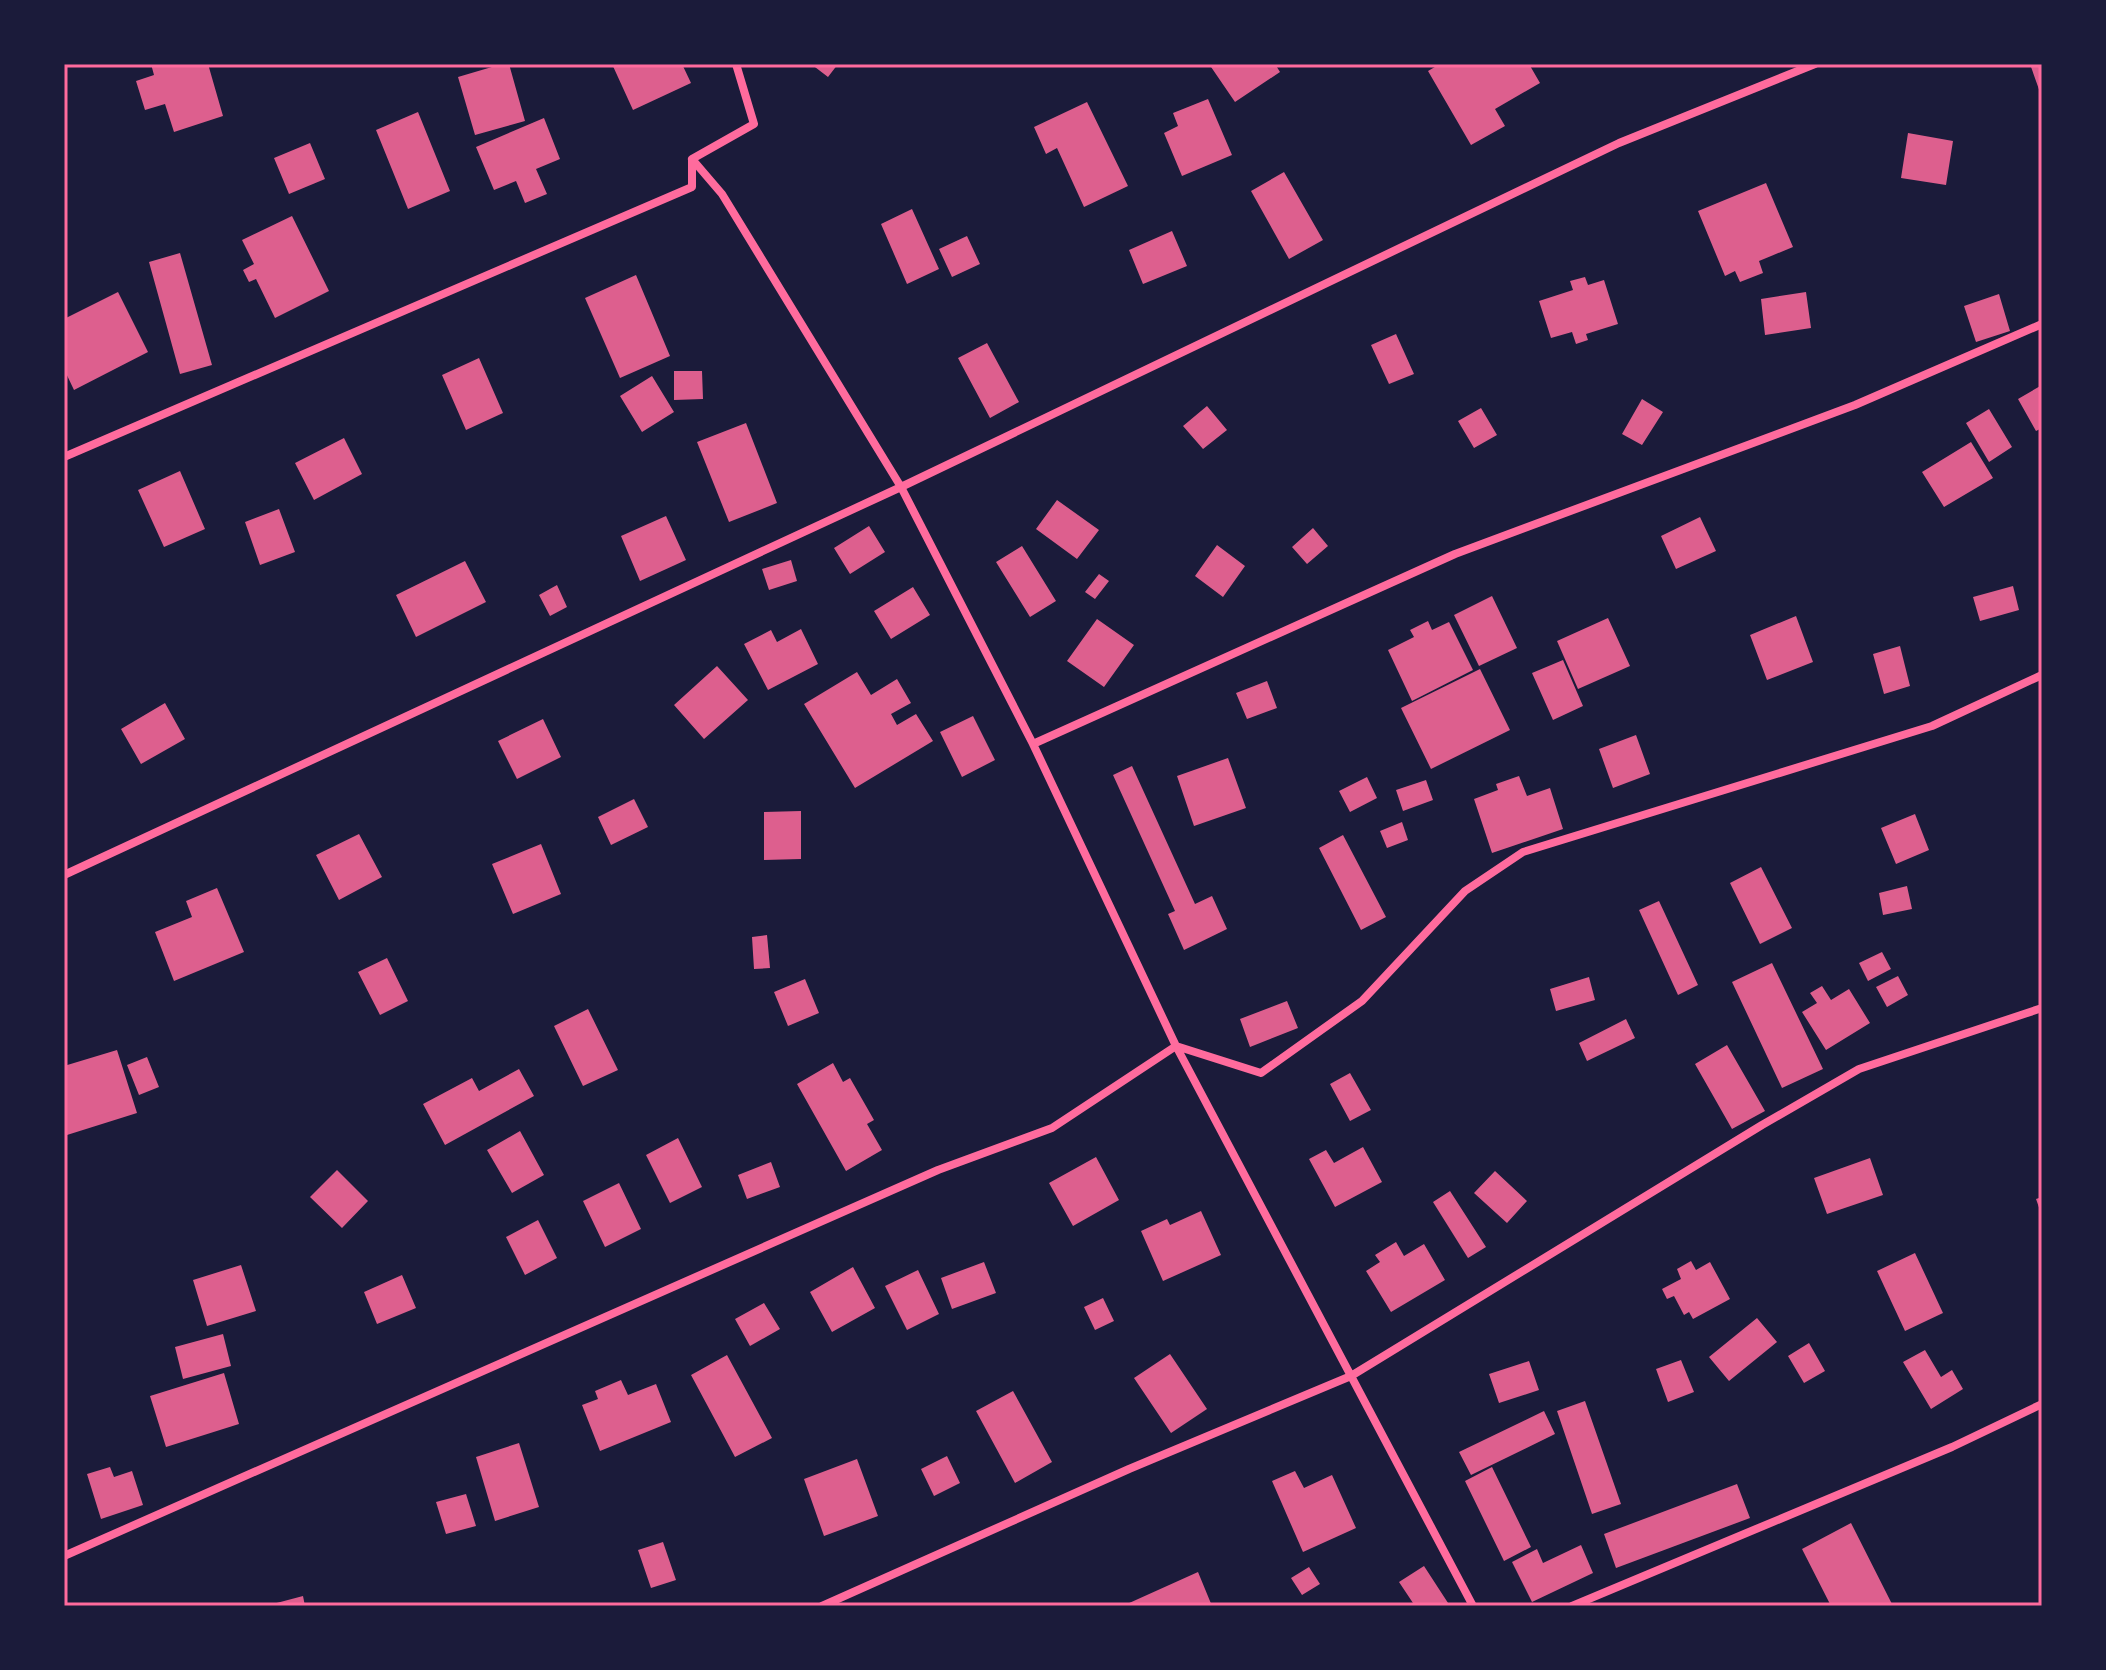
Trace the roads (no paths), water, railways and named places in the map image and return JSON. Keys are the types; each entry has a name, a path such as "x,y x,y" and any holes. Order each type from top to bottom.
{"street":[{"path":"736,64 754,124"},
{"path":"743,64 754,124"},
{"path":"64,875 901,487 1619,143 1815,64"},
{"path":"692,159 754,124"},
{"path":"692,159 722,194 901,487 1033,744 1176,1046 1473,1606"},
{"path":"64,457 692,187 692,159"},
{"path":"1033,744 1455,554 1855,405 2042,324"},
{"path":"1176,1046 1261,1073 1362,1001 1465,891 1523,852 1932,726 2042,675"},
{"path":"822,1606 1129,1469 1351,1376 1859,1069 2042,1008"},
{"path":"64,1556 938,1170 1052,1128 1176,1046"},
{"path":"1572,1606 1952,1447 2042,1404"}]}
